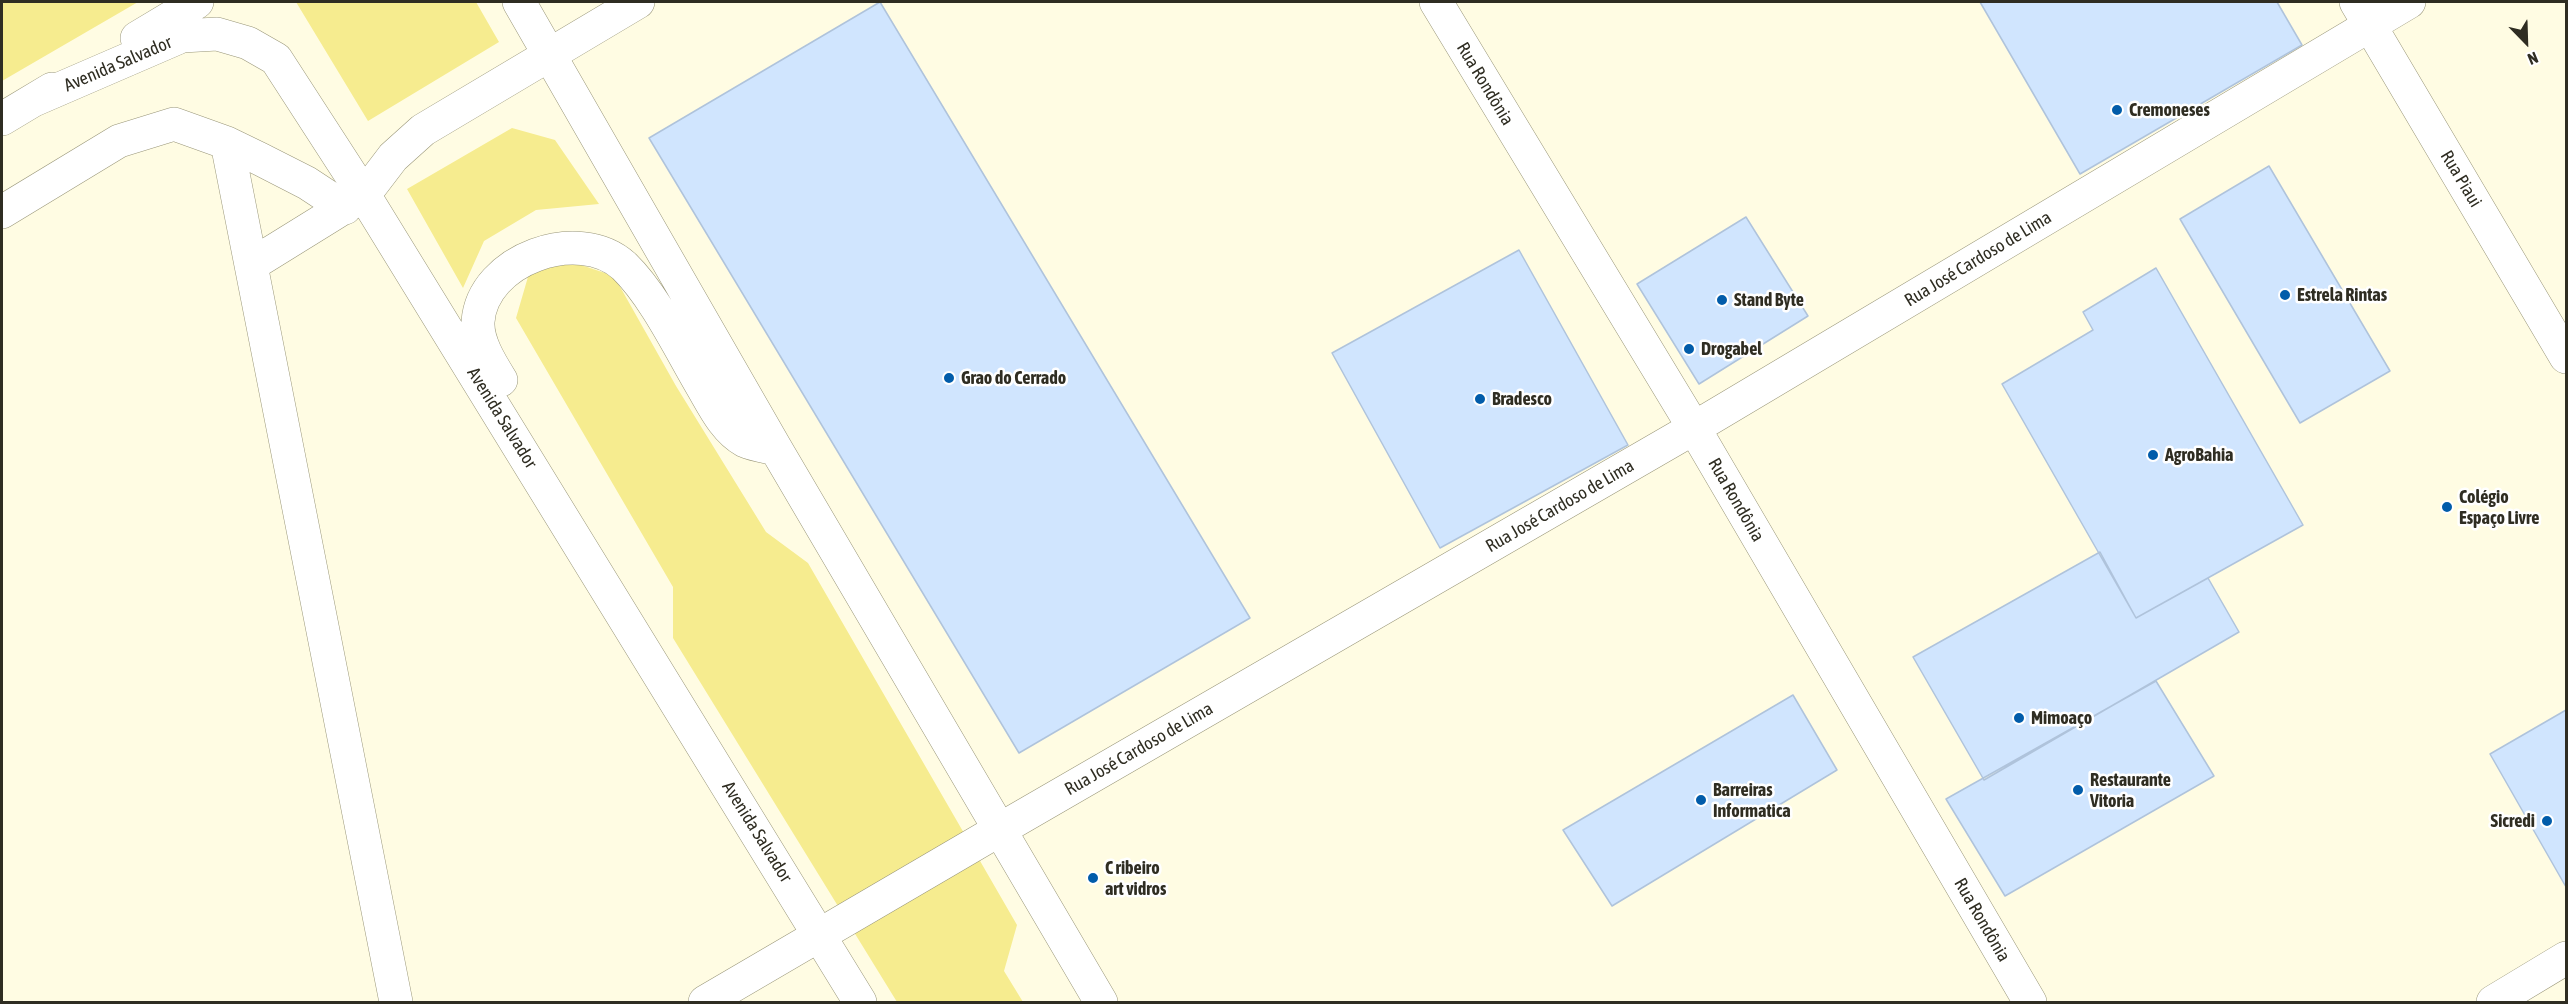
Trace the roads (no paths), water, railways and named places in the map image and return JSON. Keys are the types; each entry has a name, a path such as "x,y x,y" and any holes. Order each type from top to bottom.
{"street":[{"path":"2,119 197,2"},
{"path":"519,2 776,449 1101,1002"},
{"path":"251,265 354,201 393,157 423,130 638,2"},
{"name":"Rua Rondônia","path":"1436,2 1694,428 2030,1002"},
{"name":"Rua José Cardoso de Lima","path":"705,1002 1694,428 2363,13 2409,2"},
{"name":"Rua Piaui","path":"2363,13 2566,357"},
{"name":"Avenida Salvador","path":"34,100 182,36 217,34 248,43 276,59 354,201 575,537 860,1002"},
{"path":"2,212 119,141 174,124 227,143 307,183 354,201"},
{"path":"227,143 396,1002"},
{"path":"575,537 573,508 562,482 494,368 480,339 478,321 488,290 510,269 536,255 564,247 596,250 623,265 645,291 722,420 745,441 776,449"},
{"path":"2493,1002 2566,958"}],"place":[{"name":"Cremoneses","path":"2117,110"},
{"name":"Estrela Rintas","path":"2285,295"},
{"name":"Stand Byte","path":"1722,300"},
{"name":"Drogabel","path":"1689,349"},
{"name":"Grao do Cerrado","path":"949,378"},
{"name":"Bradesco","path":"1480,399"},
{"name":"AgroBahia","path":"2153,455"},
{"name":"Colégio Espaço Livre","path":"2447,507"},
{"name":"Mimoaço","path":"2019,718"},
{"name":"Restaurante Vitoria","path":"2078,790"},
{"name":"Barreiras Informatica","path":"1701,800"},
{"name":"Sicredi","path":"2547,821"},
{"name":"C ribeiro art vidros","path":"1093,878"}]}
